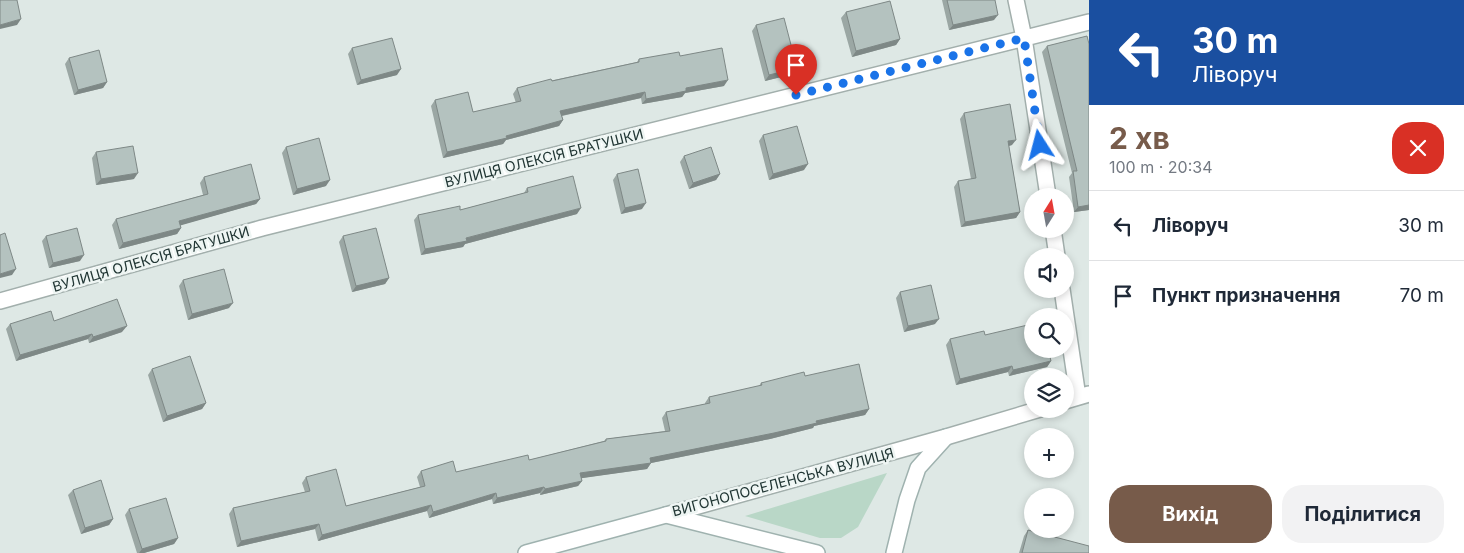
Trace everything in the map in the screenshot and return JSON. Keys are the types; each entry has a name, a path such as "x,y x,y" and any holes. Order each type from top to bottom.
{"street":[{"path":"1016,0 1024,38 1047,188"},
{"name":"ВУЛИЦЯ ОЛЕКСІЯ БРАТУШКИ","path":"0,301 262,228 1089,22"},
{"path":"1063,298 1077,398"},
{"name":"ВИГОНОПОСЕЛЕНСЬКА ВУЛИЦЯ","path":"526,553 558,549 666,514 1024,414"},
{"path":"894,553 907,500 918,468 946,437"},
{"path":"666,514 817,553"}],"green space":[{"path":"887,473 858,527 841,538 820,538 745,516"}],"building":[{"path":"0,0 17,0 21,19 0,25"},
{"path":"947,0 995,0 998,15 953,25"},
{"path":"890,1 900,39 856,51 846,12"},
{"path":"784,18 797,68 769,75 756,25"},
{"path":"1087,36 1089,44 1089,205 1078,207 1073,171 1077,171 1047,46"},
{"path":"392,38 401,69 361,80 352,48"},
{"path":"722,48 728,80 686,88 686,91 646,99 645,92 560,111 563,120 506,136 507,138 447,152 435,100 468,92 473,112 521,101 517,88 551,79 552,81 639,62 639,59 679,52 680,56"},
{"path":"99,50 107,82 78,90 69,58"},
{"path":"1010,104 1016,140 1008,141 1020,212 965,222 958,181 976,178 964,113"},
{"path":"797,126 808,164 773,174 763,135"},
{"path":"319,138 330,180 297,189 286,147"},
{"path":"133,146 138,173 101,179 96,152"},
{"path":"711,147 720,174 693,183 684,156"},
{"path":"251,164 260,199 179,221 181,228 123,243 116,219 208,194 204,177"},
{"path":"638,169 646,203 625,208 617,174"},
{"path":"573,176 581,208 466,238 467,241 425,249 418,215 460,206 460,210 528,192 527,188"},
{"path":"77,228 84,255 53,263 46,236"},
{"path":"376,228 389,278 356,286 343,236"},
{"path":"5,233 16,269 0,274 0,235"},
{"path":"224,269 233,303 192,314 183,280"},
{"path":"931,285 939,319 908,326 900,292"},
{"path":"117,299 127,326 93,337 92,334 20,355 10,324 51,311 54,321"},
{"path":"1024,326 1024,358 1050,358 1051,361 1013,370 1012,366 960,379 950,339 984,331 985,335"},
{"path":"190,356 206,403 167,416 152,369"},
{"path":"859,364 869,409 774,433 650,458 651,463 580,473 582,481 545,489 544,487 497,498 496,493 433,512 431,505 322,535 319,524 241,541 233,508 310,491 306,477 336,469 346,506 425,486 421,471 453,461 456,472 528,455 529,460 606,441 606,439 670,431 666,412 710,403 709,397 762,385 761,383 804,372 805,376"},
{"path":"101,480 113,519 85,528 73,490"},
{"path":"166,498 178,538 142,549 129,509"},
{"path":"1026,538 1058,538 1089,546 1089,553 1022,553"}],"route":[{"path":"796,95 1024,38 1040,145"}]}
